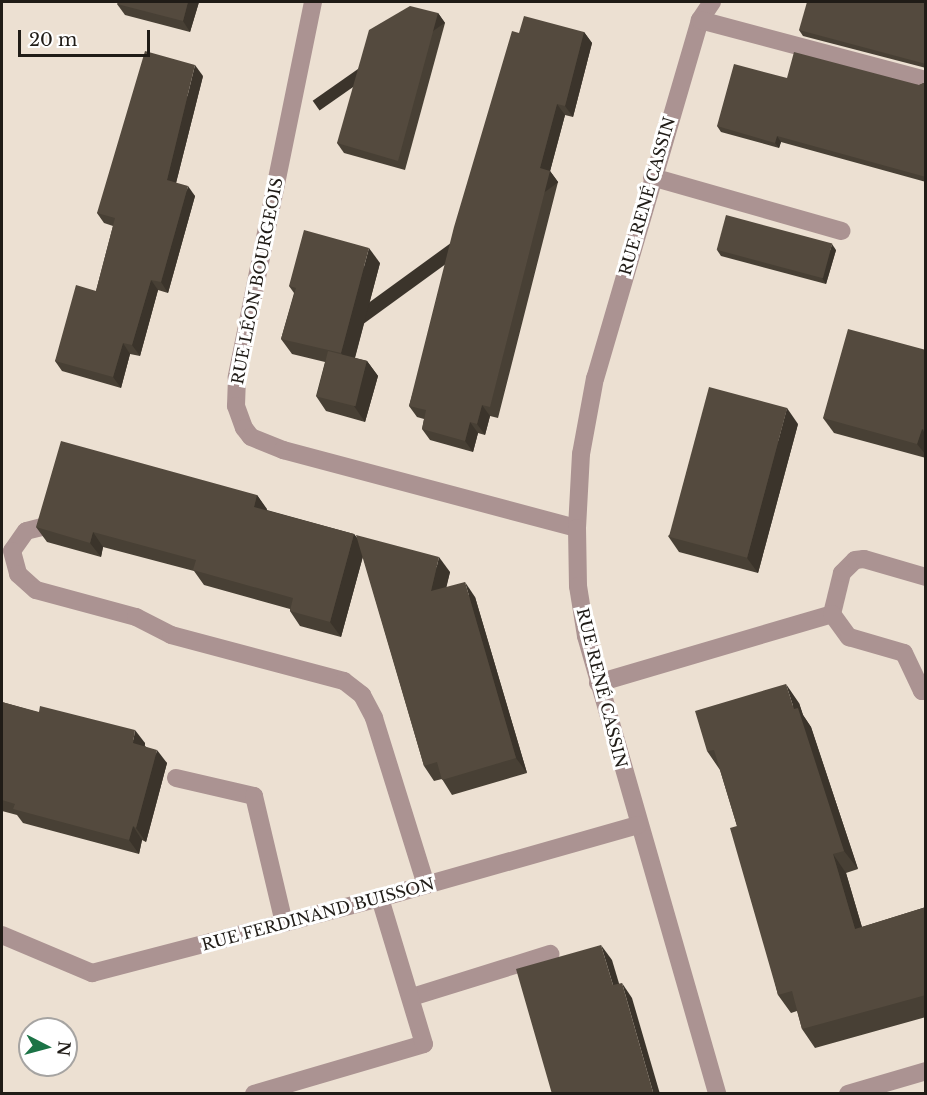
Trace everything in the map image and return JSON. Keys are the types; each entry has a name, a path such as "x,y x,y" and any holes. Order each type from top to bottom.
{"street":[{"name":"RUE LÉON BOURGEOIS","path":"313,2 237,377 236,406 244,428 261,442 283,450 577,528"},
{"name":"RUE RENÉ CASSIN","path":"712,2 700,20 652,177 595,378 581,454 577,528 578,586 598,683 717,1094"},
{"path":"700,20 926,80"},
{"path":"652,177 841,231"},
{"path":"42,527 26,531 12,551 18,574 36,590 136,617 171,635 344,681 362,695 374,717 426,885"},
{"path":"832,614 842,573 855,560 864,559 926,576"},
{"path":"598,683 832,614"},
{"path":"832,614 849,637 904,653 924,695"},
{"path":"176,778 254,796 284,924"},
{"name":"RUE FERDINAND BUISSON","path":"2,935 92,973 380,898 638,825"},
{"path":"254,1094 424,1044 412,997 380,898"},
{"path":"412,997 550,954"},
{"path":"848,1094 926,1071"}],"building":[{"path":"118,2 188,2 183,21 117,4"},
{"path":"807,2 926,2 926,64 799,30"},
{"path":"410,6 438,13 398,161 337,143 369,30"},
{"path":"524,16 584,32 565,106 557,104 540,168 550,171 490,407 482,405 477,424 470,422 465,441 422,429 426,410 409,406 454,227 512,31 519,33"},
{"path":"145,51 195,65 167,180 188,186 161,282 151,280 132,345 123,343 113,377 55,361 76,285 96,291 115,218 97,213"},
{"path":"794,52 919,85 926,82 926,177 777,136 775,143 717,126 734,64 787,78"},
{"path":"726,215 832,243 823,278 717,250"},
{"path":"304,230 369,248 341,353 281,339 296,288 289,286"},
{"path":"848,329 926,350 926,430 922,429 917,444 823,418"},
{"path":"328,351 367,361 355,406 317,397"},
{"path":"709,387 787,408 747,558 669,537"},
{"path":"61,441 257,495 254,507 354,534 330,622 290,611 293,598 193,570 196,560 93,532 90,543 36,527"},
{"path":"356,535 439,557 431,591 465,582 516,758 442,780 437,762 424,766"},
{"path":"786,684 794,709 798,708 844,851 833,854 855,929 926,907 926,995 802,1029 792,991 778,995 730,828 737,826 714,750 707,751 695,711"},
{"path":"2,702 39,712 40,706 135,730 133,743 157,750 136,828 133,826 129,840 13,809 15,804 2,800"},
{"path":"601,945 613,985 622,983 653,1092 649,1094 552,1094 516,969"}]}
